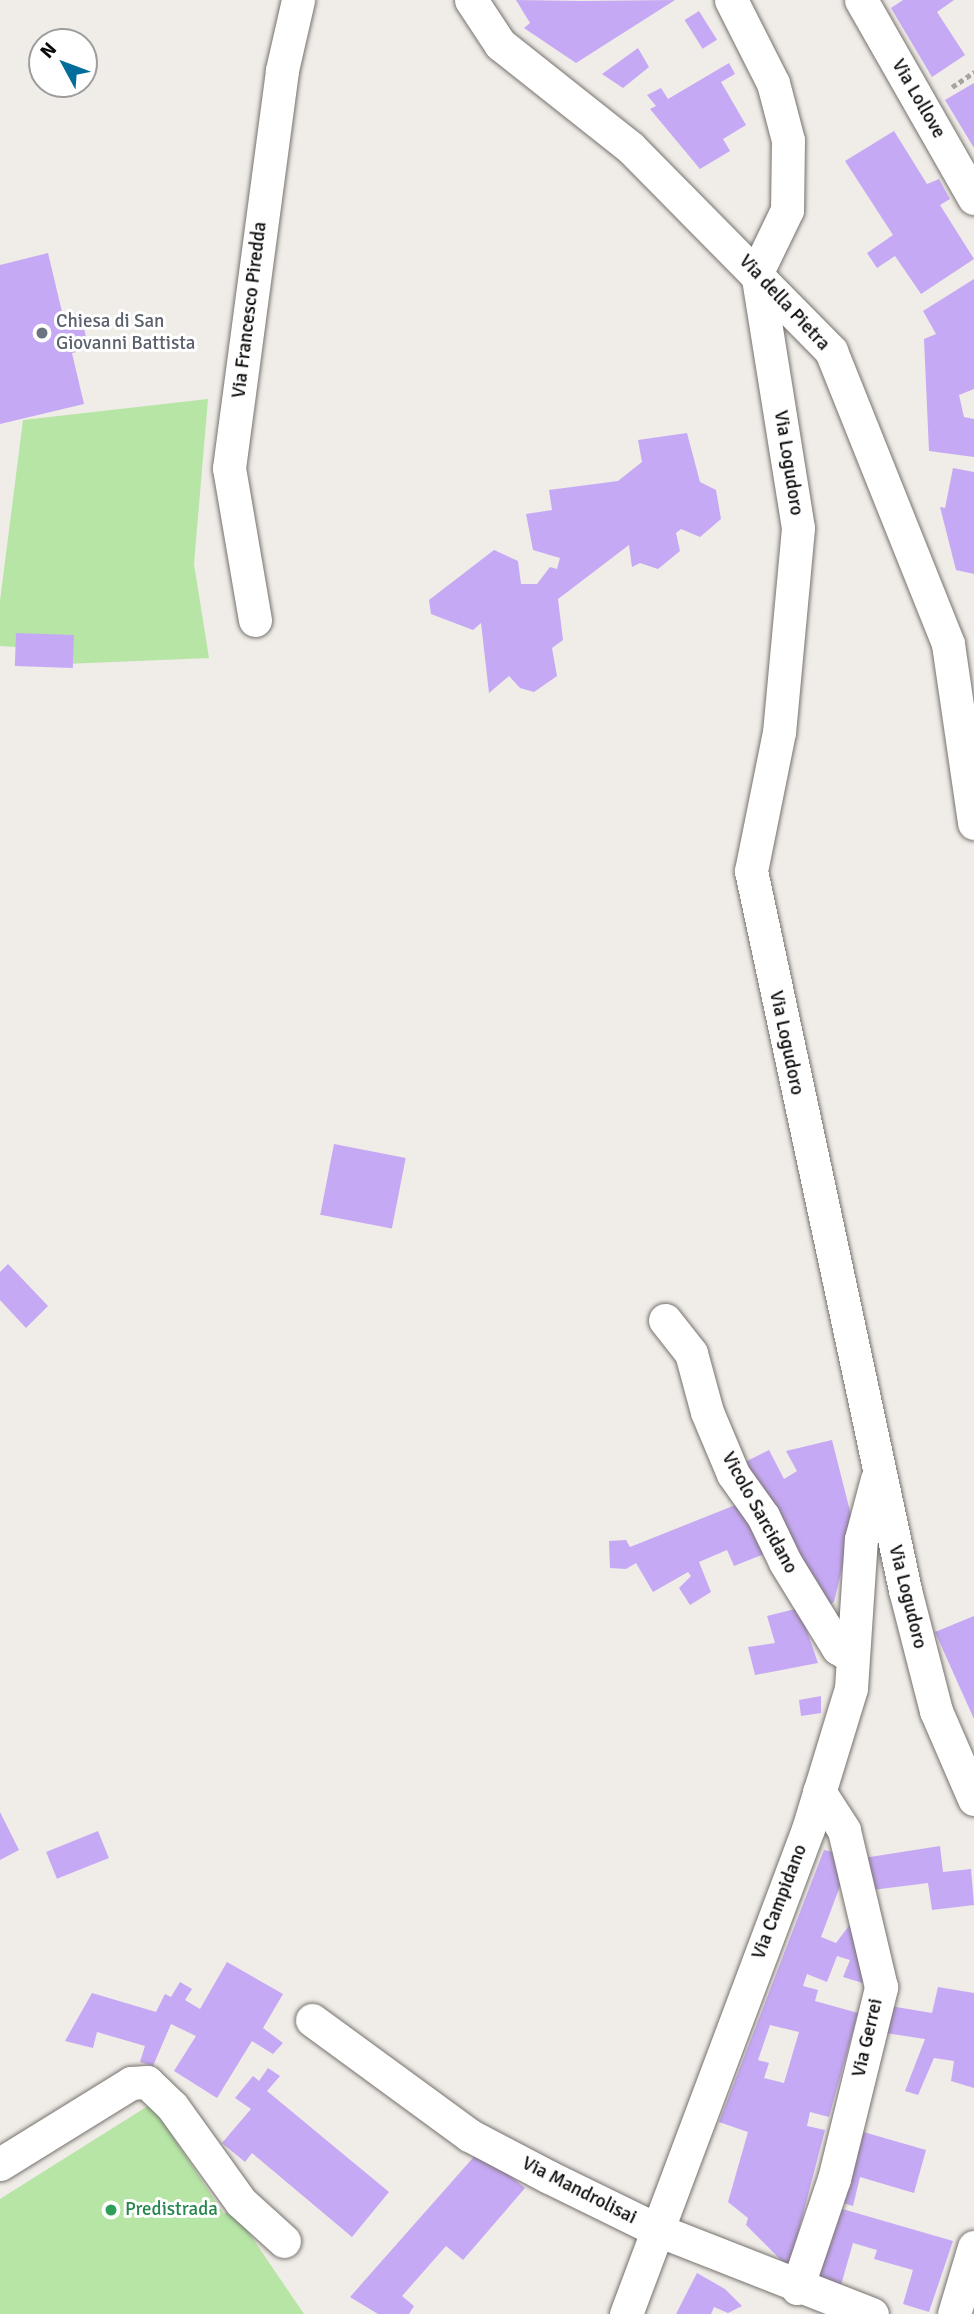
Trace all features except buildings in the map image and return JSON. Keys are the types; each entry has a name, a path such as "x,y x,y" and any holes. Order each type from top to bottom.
{"street":[{"name":"Via Francesco Piredda","path":"255,620 229,468 282,70 298,0"},
{"name":"Via della Pietra","path":"471,0 500,44 631,148 757,272 831,351 948,643 974,823"},
{"path":"731,0 773,83 788,140 787,209 757,272"},
{"name":"Via Lollove","path":"861,0 974,198"},
{"name":"Via Logudoro","path":"757,272 798,528 779,732 751,871 878,1477 936,1711 974,1799"},
{"path":"955,693 974,647"},
{"name":"Vicolo Sarcidano","path":"665,1320 691,1353 707,1412 733,1474 763,1516 785,1562 838,1648 853,1657"},
{"name":"Via Campidano","path":"626,2314 655,2229 819,1791 851,1688 861,1539 878,1477"},
{"name":"Via Gerrei","path":"797,2288 834,2179 880,1987 844,1830 819,1791"},
{"name":"Via Mandrolisai","path":"312,2020 469,2135 655,2229 797,2288 872,2314"},
{"path":"0,2164 131,2083 147,2082 172,2106 241,2202 284,2241"},
{"path":"954,2314 974,2247"}],"green space":[{"path":"208,399 194,564 209,658 16,666 16,647 0,646 0,601 23,420"},
{"name":"Predistrada","path":"151,2104 224,2214 232,2208 304,2314 0,2314 0,2199"}],"place":[{"name":"Chiesa di San Giovanni Battista","path":"42,333"},
{"name":"Predistrada","path":"111,2210"}]}
